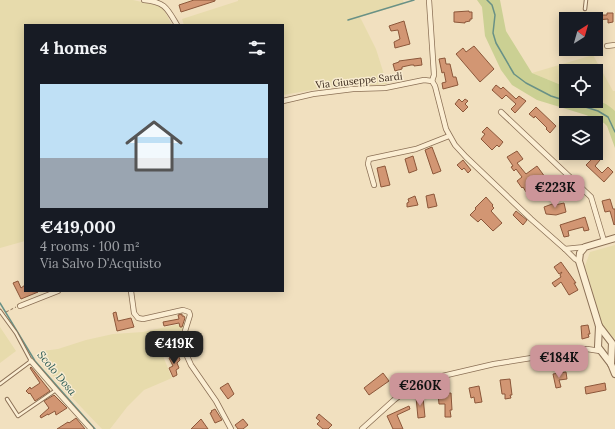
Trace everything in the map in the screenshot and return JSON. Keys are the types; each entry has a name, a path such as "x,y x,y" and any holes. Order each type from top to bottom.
{"street":[{"path":"144,0 159,2 163,5 176,24"},
{"path":"429,0 434,75 432,81 435,86 441,114 449,136 466,157 531,219 578,261"},
{"path":"607,46 615,45"},
{"name":"Via Giuseppe Sardi","path":"284,101 313,94 354,89 389,88 424,80 432,81"},
{"path":"502,112 591,197 604,241"},
{"path":"374,185 368,164 369,159 395,155 416,149 449,136"},
{"path":"565,249 585,247 615,238"},
{"path":"585,247 580,253 578,261 599,326 612,343 612,364 615,374"},
{"path":"20,306 55,292"},
{"path":"131,292 134,314 138,318 143,319 183,310 189,312 190,319 185,331 187,356 191,365 216,401 230,429"},
{"path":"599,326 598,347 612,364"},
{"path":"587,349 604,337 609,339"},
{"path":"362,429 407,390 422,382 434,378 494,364 587,349 608,352 612,348"},
{"path":"31,361 91,429"}],"lane":[{"path":"585,9 586,0"},
{"path":"0,311 16,333 31,361 0,384"},
{"path":"7,399 18,416 56,390"}],"path":[{"path":"5,313 10,310"}],"shaded area":[{"path":"0,0 133,0 160,6 164,10 171,24 24,24 24,241 0,248"},
{"path":"403,0 404,4 360,17 376,49 387,84 329,87 284,95 284,24 184,24 182,19 238,1"},
{"path":"594,56 598,64 562,64"},
{"path":"559,65 559,84 532,73"},
{"path":"603,73 613,91 615,91 615,111 603,102"},
{"path":"615,245 615,339 603,327 585,266 590,252"},
{"path":"185,323 182,335 184,349 163,356 172,378 144,390 127,407 110,429 102,429 63,388 36,355 43,351 58,349 86,340 113,334 143,332"},
{"path":"0,327 16,351 0,363"}],"green space":[{"path":"477,0 500,0 506,31 532,73 559,84 559,107 537,100 512,85 501,70 485,36 482,7"},
{"path":"603,102 615,111 615,148 607,126 603,123 603,116 586,115 563,108 603,108"}],"building":[{"path":"194,0 215,1 181,12 179,5"},
{"path":"454,12 472,12 472,19 470,19 470,21 465,23 454,22"},
{"path":"607,13 613,13 613,22 608,23 608,19 603,19 603,15 607,15"},
{"path":"404,21 410,44 395,48 394,42 400,39 398,30 391,31 389,26"},
{"path":"474,46 494,69 480,82 456,54 463,48 466,52"},
{"path":"421,58 422,65 402,67 402,69 395,71 393,64 399,61"},
{"path":"445,58 446,64 450,64 453,77 456,77 458,85 443,89 442,83 446,82 444,72 442,73 439,59"},
{"path":"496,85 501,89 503,87 516,99 519,96 526,101 515,113 511,109 516,104 506,95 502,99 492,90"},
{"path":"459,99 462,102 465,99 468,101 465,104 468,107 463,112 455,104"},
{"path":"536,107 556,126 550,133 535,116 534,118 529,114"},
{"path":"487,127 503,142 499,147 497,145 492,150 481,139 485,134 482,132"},
{"path":"432,147 441,171 433,174 425,150"},
{"path":"517,151 523,159 517,163 526,174 537,166 545,177 526,192 517,181 522,177 516,169 514,171 511,167 513,166 507,157"},
{"path":"413,156 417,170 409,173 405,159"},
{"path":"463,160 471,170 468,173 464,168 462,170 457,165"},
{"path":"591,160 600,160 595,166 602,173 608,167 613,172 604,182 586,165"},
{"path":"385,166 390,185 381,187 377,168"},
{"path":"434,194 437,206 428,208 426,196"},
{"path":"415,196 418,205 407,207 407,203 409,202 408,199"},
{"path":"486,197 493,205 492,206 494,208 491,211 502,223 493,231 481,219 478,222 470,215"},
{"path":"610,199 613,209 615,209 614,225 610,211 605,212 602,201"},
{"path":"555,203 555,205 564,203 566,212 556,215 546,214 544,207"},
{"path":"516,211 527,220 523,225 513,215"},
{"path":"585,217 589,230 584,231 583,227 568,231 569,236 564,237 560,225"},
{"path":"561,262 576,283 574,283 578,290 569,295 561,282 555,287 552,283 561,277 560,275 562,272 559,274 554,267"},
{"path":"18,281 21,288 24,286 24,292 38,292 21,299 13,283"},
{"path":"116,312 118,321 131,318 134,327 117,331 113,313"},
{"path":"182,314 185,318 182,327 180,327 179,323 164,326 163,322 179,319 178,315"},
{"path":"588,325 590,334 588,334 589,337 582,339 581,326"},
{"path":"178,354 180,360 177,363 179,368 176,370 177,375 173,377 169,368 173,366 169,358"},
{"path":"31,367 50,391 35,401 30,393 29,394 26,391 30,387 31,389 40,383 30,368"},
{"path":"566,372 567,379 559,380 561,387 556,388 553,374"},
{"path":"383,373 389,381 369,395 364,388"},
{"path":"510,379 512,395 510,395 511,398 505,399 505,394 502,394 500,380"},
{"path":"228,383 234,394 228,399 220,388"},
{"path":"605,383 606,390 586,394 585,387"},
{"path":"479,386 482,402 475,403 474,397 471,398 469,388"},
{"path":"451,393 451,417 445,417 445,404 439,404 438,394"},
{"path":"54,395 67,408 56,415 55,411 41,418 40,416 49,408 44,401"},
{"path":"416,397 423,397 425,417 418,418"},
{"path":"409,406 410,409 397,415 403,429 393,429 387,416"},
{"path":"215,409 222,420 215,423 210,413"},
{"path":"319,414 332,425 328,429 323,429 317,424 320,421 316,418"},
{"path":"76,418 85,429 57,429 68,422 69,423"},
{"path":"201,419 208,429 191,429"},
{"path":"243,419 248,425 243,429 238,429 235,425"}],"waterway":[{"path":"348,20 414,0"},
{"path":"487,0 492,5 495,15 493,33 496,43 514,74 526,83 551,96 598,111 608,117 615,132"},
{"name":"Scolo Dosa","path":"0,303 35,361 95,429"}]}
